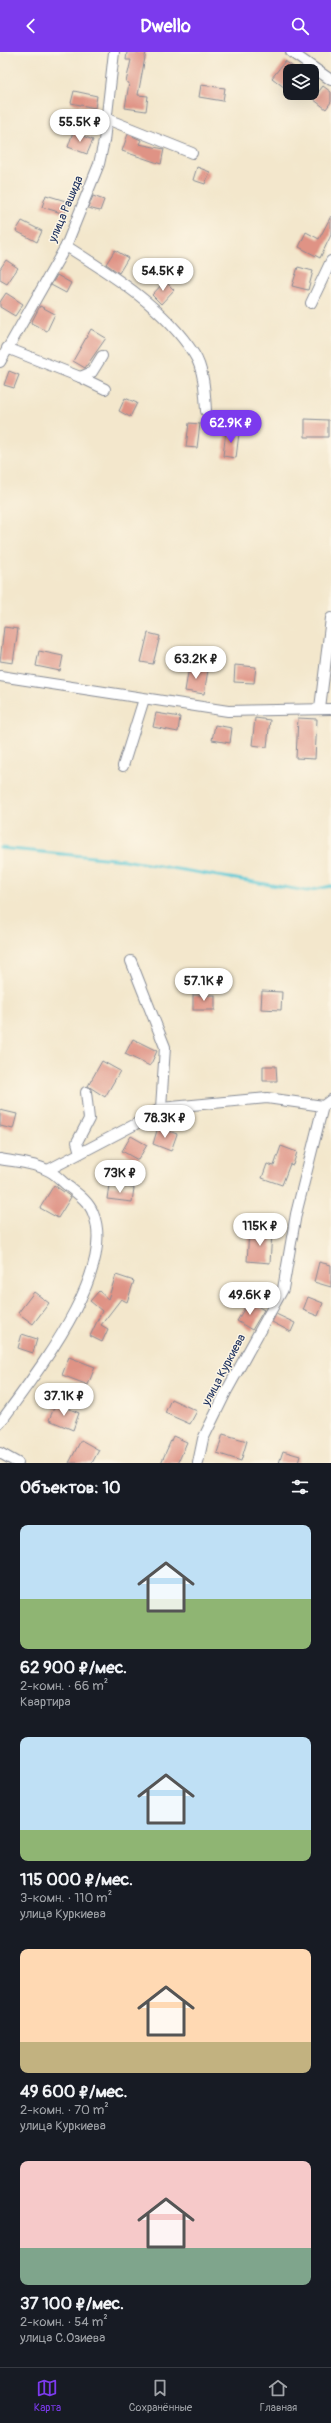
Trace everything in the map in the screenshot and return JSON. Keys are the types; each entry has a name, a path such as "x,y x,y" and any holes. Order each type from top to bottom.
{"street":[{"name":"улица Рашида","path":"0,362 66,246 99,164 107,119 114,52"},
{"path":"290,52 331,80"},
{"path":"107,119 192,153"},
{"path":"66,246 130,289 168,322 195,355 204,387 206,410"},
{"path":"311,303 331,261"},
{"path":"7,348 80,377 105,389"},
{"path":"80,377 92,372 102,356"},
{"path":"320,708 331,618"},
{"path":"0,676 228,711 320,708 331,709"},
{"path":"123,766 144,699"},
{"path":"131,961 166,1047 161,1108"},
{"path":"80,1153 77,1142 89,1119 86,1092"},
{"path":"48,1170 134,1125 161,1108 267,1098 327,1103"},
{"name":"улица Куркиева","path":"198,1463 203,1439 226,1392 283,1289 296,1214 327,1103"},
{"path":"0,1159 48,1170 79,1195 91,1209 96,1229 96,1250 88,1279 63,1335 0,1423"},
{"path":"0,1453 18,1463"}],"building":[{"path":"127,52 146,52 138,95 148,96 146,111 125,108 129,83 126,82 131,60 126,60"},
{"path":"285,61 289,64 283,64 283,86 272,78"},
{"path":"201,85 225,88 223,101 199,97"},
{"path":"323,86 331,92 331,102 326,109 314,100 319,100 319,91"},
{"path":"74,91 97,96 95,108 71,103"},
{"path":"73,132 93,140 87,154 68,147"},
{"path":"128,134 141,140 139,144 164,149 161,164 122,151"},
{"path":"197,167 210,172 205,184 193,180"},
{"path":"46,195 69,202 65,214 42,207"},
{"path":"93,196 104,200 100,211 88,208"},
{"path":"331,216 331,235 320,258 299,247 306,232 319,239"},
{"path":"22,221 42,231 37,242 16,231"},
{"path":"115,250 128,258 119,273 106,264"},
{"path":"6,260 18,268 7,284 0,280 0,269"},
{"path":"298,267 313,271 308,290 292,286"},
{"path":"57,275 71,283 66,293 51,285"},
{"path":"165,281 174,290 161,304 152,295"},
{"path":"6,293 23,304 15,316 0,307 0,302"},
{"path":"40,306 55,314 47,331 31,323"},
{"path":"91,329 106,338 85,368 73,361"},
{"path":"9,371 19,375 14,388 4,385"},
{"path":"125,398 137,403 130,417 119,411"},
{"path":"305,419 328,420 328,437 305,437"},
{"path":"189,423 200,424 197,448 186,447"},
{"path":"226,431 239,433 236,458 223,456"},
{"path":"4,627 18,629 13,663 0,661"},
{"path":"148,633 160,636 153,664 141,662"},
{"path":"39,651 63,656 60,671 36,666"},
{"path":"235,665 256,667 254,683 234,682"},
{"path":"189,667 208,670 204,694 185,691"},
{"path":"156,713 180,717 178,732 153,727"},
{"path":"255,718 270,720 267,747 252,745"},
{"path":"298,718 317,719 315,759 296,758"},
{"path":"215,725 232,728 230,743 212,740"},
{"path":"262,991 282,992 281,1010 261,1009"},
{"path":"193,995 215,995 215,1010 193,1010"},
{"path":"133,1039 157,1051 150,1066 125,1054"},
{"path":"102,1061 120,1071 105,1097 88,1086"},
{"path":"263,1066 276,1066 277,1081 263,1081"},
{"path":"0,1110 17,1114 13,1129 0,1126"},
{"path":"158,1127 177,1134 171,1151 153,1144"},
{"path":"131,1136 147,1145 138,1160 122,1151"},
{"path":"281,1146 297,1152 293,1165 290,1164 282,1185 262,1178 267,1164 274,1166"},
{"path":"54,1185 71,1197 58,1218 40,1208"},
{"path":"109,1185 134,1188 132,1202 107,1199"},
{"path":"249,1231 272,1233 270,1263 247,1261"},
{"path":"319,1262 331,1265 331,1287 314,1282"},
{"path":"116,1275 134,1281 127,1302 121,1299 101,1325 108,1329 102,1342 90,1336 102,1311 90,1301 99,1291 108,1299"},
{"path":"34,1292 49,1303 33,1324 18,1313"},
{"path":"308,1297 323,1303 318,1316 303,1310"},
{"path":"249,1301 264,1310 252,1330 237,1321"},
{"path":"276,1314 295,1323 291,1332 272,1322"},
{"path":"22,1334 37,1339 33,1353 18,1348"},
{"path":"69,1357 95,1367 88,1385 62,1375"},
{"path":"171,1399 197,1411 190,1424 165,1413"},
{"path":"56,1403 79,1413 73,1430 49,1420"},
{"path":"223,1434 247,1441 241,1461 217,1453"},
{"path":"173,1436 187,1442 178,1463 161,1463"},
{"path":"81,1440 99,1450 92,1463 69,1463"},
{"path":"283,1451 300,1456 298,1463 279,1463"}],"waterway":[{"path":"0,848 124,860 307,891 331,886"}]}
